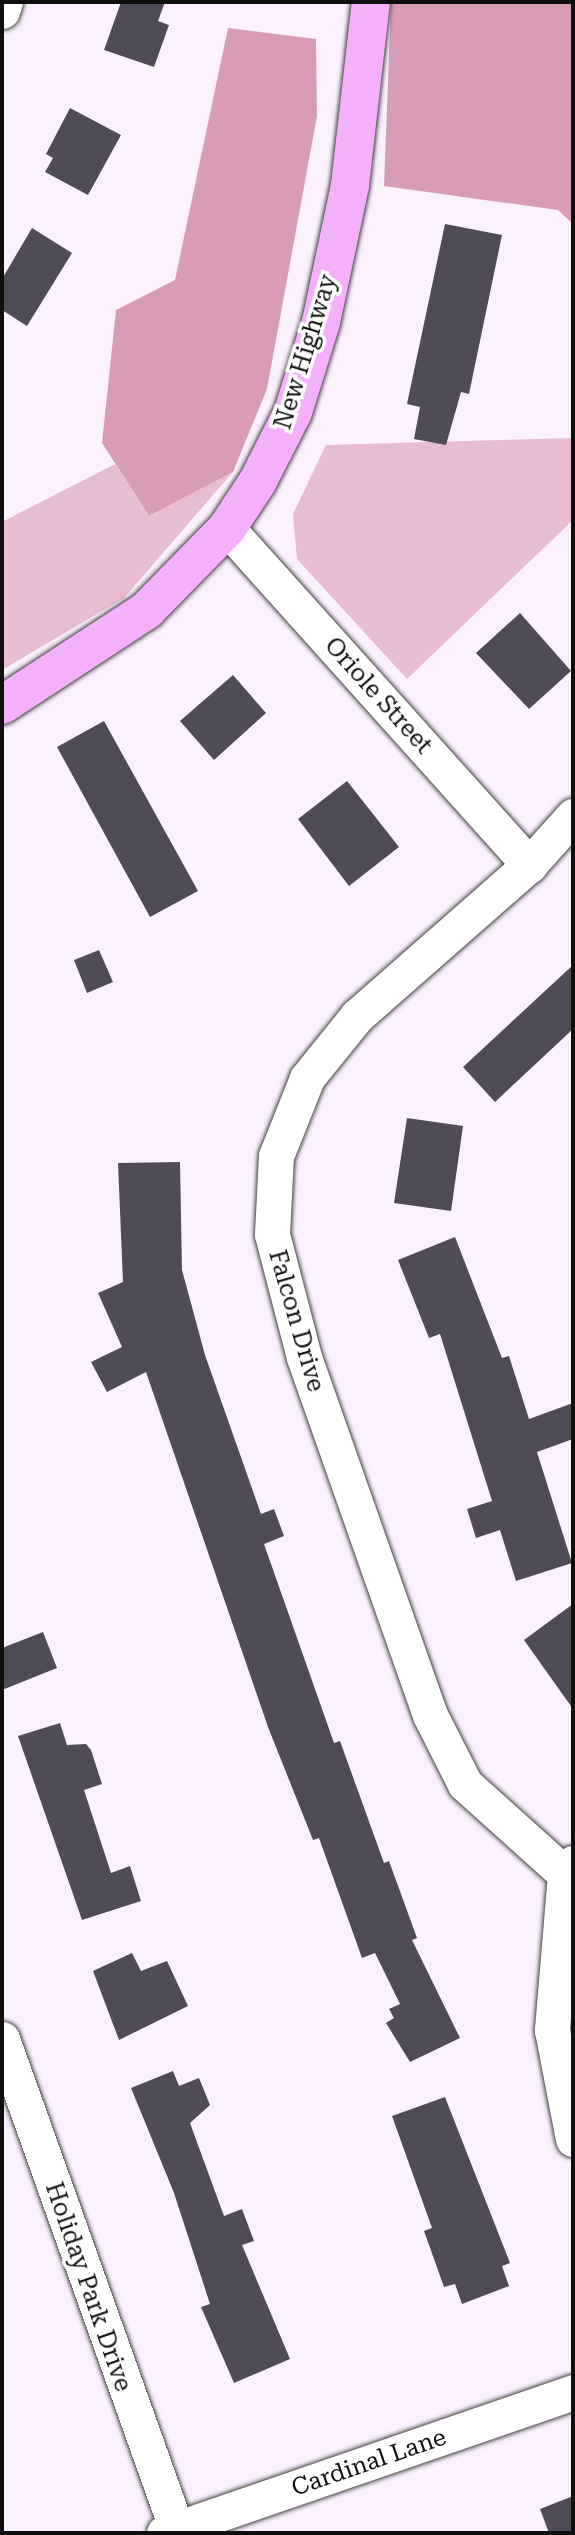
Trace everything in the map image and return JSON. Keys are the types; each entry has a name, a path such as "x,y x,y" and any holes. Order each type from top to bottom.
{"street":[{"path":"2,11 5,2"},
{"name":"New Highway","path":"2,705 147,610 227,528 293,412 321,322 350,185 371,2"},
{"name":"Oriole Street","path":"227,528 529,865"},
{"name":"Falcon Drive","path":"569,1869 465,1784 430,1715 304,1357 272,1234 275,1156 307,1078 357,1016 529,865 573,816"},
{"path":"569,1869 552,2030 573,2139"},
{"name":"Holiday Park Drive","path":"2,2039 173,2532"},
{"name":"Cardinal Lane","path":"173,2532 573,2392"}],"shaded area":[{"path":"391,2 573,2 573,224 558,210 384,186"},
{"path":"228,28 316,39 317,116 267,389 233,472 149,516 102,443 116,310 175,280"},
{"path":"573,438 573,520 407,679 297,559 293,514 326,445"},
{"path":"115,464 149,516 233,472 124,598 2,670 2,522"}],"building":[{"path":"121,2 165,2 158,21 169,25 154,67 104,50"},
{"path":"70,108 121,135 88,195 45,172 53,158 46,154"},
{"path":"445,224 502,235 469,394 461,392 446,445 414,439 420,407 407,404"},
{"path":"32,228 72,253 27,326 2,310 2,279"},
{"path":"520,613 571,671 529,709 476,653"},
{"path":"233,675 266,713 214,760 180,721"},
{"path":"104,721 198,891 150,917 57,747"},
{"path":"347,781 399,847 349,886 298,819"},
{"path":"99,950 113,982 87,993 74,960"},
{"path":"573,965 573,1029 495,1102 463,1067"},
{"path":"407,1118 463,1126 451,1211 394,1203"},
{"path":"180,1162 182,1270 205,1355 261,1514 274,1509 284,1536 264,1544 334,1743 340,1741 384,1863 389,1861 417,1938 412,1940 460,2038 410,2062 386,2023 394,2018 389,2009 400,2004 375,1953 362,1958 319,1838 313,1840 268,1727 146,1372 107,1392 91,1362 122,1347 98,1293 123,1282 118,1163"},
{"path":"455,1237 502,1358 509,1356 529,1419 573,1403 573,1439 537,1452 572,1563 516,1581 500,1530 476,1538 467,1509 492,1501 440,1334 429,1338 398,1260"},
{"path":"573,1604 573,1709 524,1640"},
{"path":"43,1632 57,1668 2,1690 2,1648"},
{"path":"60,1723 67,1745 86,1744 91,1750 102,1784 84,1790 111,1873 130,1866 141,1901 82,1920 18,1736"},
{"path":"132,1953 141,1971 167,1961 188,2006 119,2040 93,1971"},
{"path":"173,2071 179,2086 199,2078 210,2105 190,2123 224,2216 242,2209 254,2241 242,2245 290,2359 234,2383 201,2307 210,2304 174,2193 131,2088"},
{"path":"445,2097 510,2263 502,2266 509,2286 462,2304 455,2284 444,2287 424,2231 432,2228 392,2116"},
{"path":"573,2496 573,2533 549,2533 540,2509"}]}
